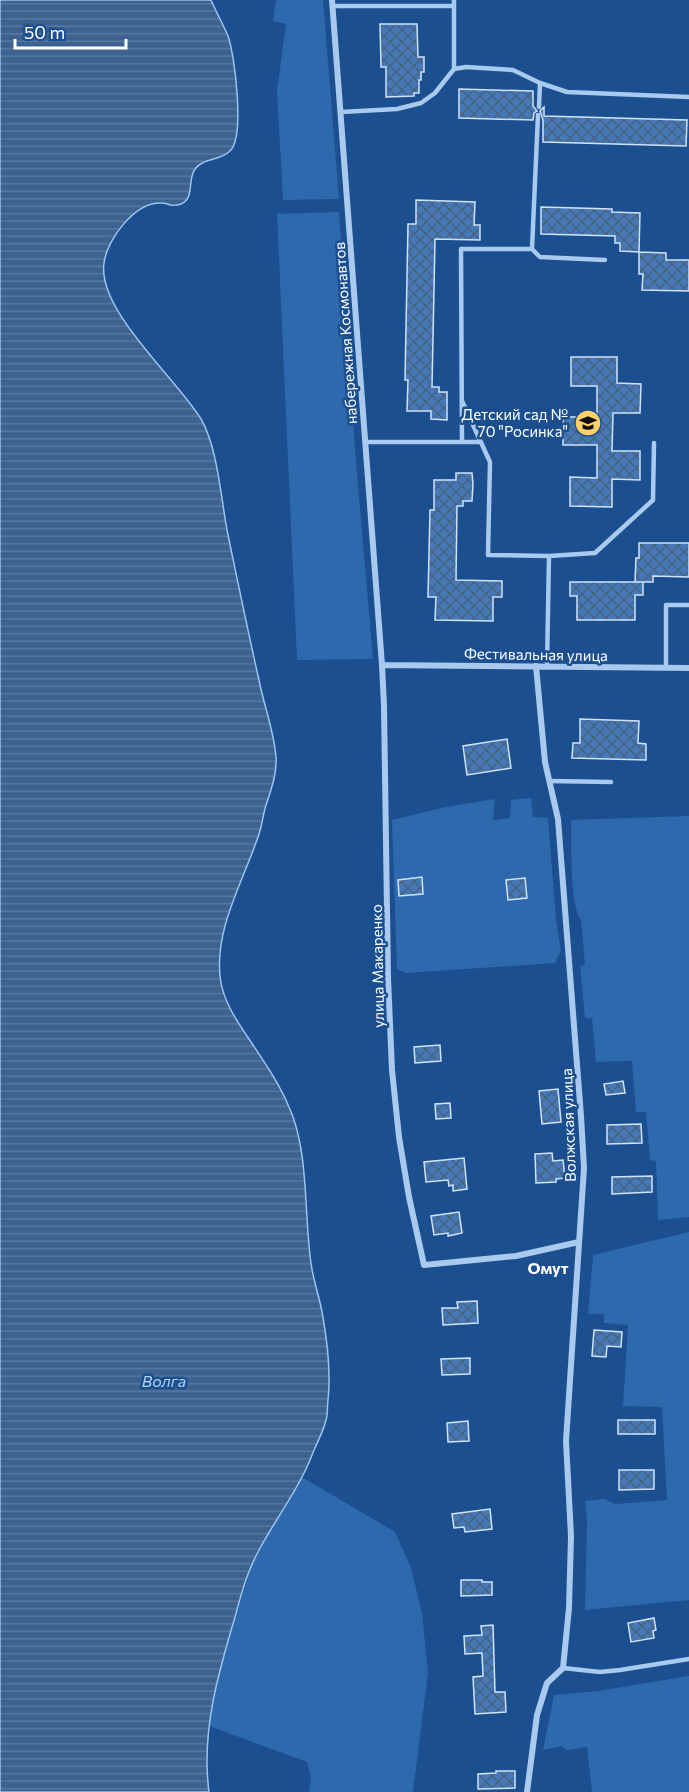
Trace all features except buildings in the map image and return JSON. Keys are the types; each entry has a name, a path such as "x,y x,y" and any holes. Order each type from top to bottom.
{"street":[{"name":"набережная Космонавтов","path":"332,3 382,665"},
{"name":"Фестивальная улица","path":"382,665 689,668"},
{"name":"улица Макаренко","path":"382,665 392,1070 407,1187 424,1265 516,1256 579,1242"},
{"name":"Волжская улица","path":"536,666 545,762 558,819 584,1168 566,1441 571,1536 569,1608 563,1668"},
{"path":"527,1792 540,1704 547,1683 563,1668"}],"lane":[{"path":"332,3 454,3 454,69 435,93 421,103 397,109 341,112"},
{"path":"454,69 466,67 513,70 540,83 567,92 689,97"},
{"path":"539,106 540,83"},
{"path":"532,249 538,116"},
{"path":"462,442 461,249 532,249 540,257 606,260"},
{"path":"462,401 490,462 488,555 549,556 595,553 652,500 654,443"},
{"path":"366,441 481,442"},
{"path":"547,666 549,556"},
{"path":"666,668 666,605 689,605"},
{"path":"549,781 611,782"},
{"path":"563,1668 600,1672 689,1659"}],"shaded area":[{"path":"276,0 323,0 339,199 283,200 277,91 286,24 273,21"},
{"path":"339,212 355,450 373,659 297,660 277,214"},
{"path":"531,798 533,817 548,818 556,920 561,950 555,963 406,973 397,969 392,820 441,808 495,799 493,820 510,818 511,800"},
{"path":"689,816 689,1217 658,1220 656,1161 650,1160 646,1112 636,1112 632,1061 596,1062 592,1018 585,1018 580,966 585,965 581,920 577,912 573,887 571,820"},
{"path":"689,1232 689,1600 585,1610 587,1521 585,1501 604,1499 616,1504 667,1500 662,1407 623,1406 628,1325 604,1323 604,1314 588,1314 593,1255"},
{"path":"302,1477 395,1532 411,1568 422,1613 428,1673 413,1792 309,1792 311,1778 307,1762 209,1726 222,1659 255,1556"},
{"path":"689,1676 689,1792 592,1792 587,1747 567,1750 562,1746 543,1750 554,1695 598,1691"}],"water":[{"name":"Волга","path":"0,0 211,0 228,36 236,77 237,130 235,143 230,151 198,165 191,178 188,198 181,204 175,206 161,203 151,204 132,215 116,233 106,253 104,263 105,282 125,322 189,402 207,431 215,459 239,589 273,738 276,763 273,782 259,834 226,922 220,958 220,976 230,1009 276,1080 295,1124 303,1163 311,1263 322,1312 328,1356 329,1390 324,1427 305,1472 263,1542 251,1568 223,1660 209,1725 207,1770 209,1792 0,1792"}],"place":[{"name":"Детский сад № 70 \"Росинка\"","path":"588,423"}],"district":[{"name":"Омут","path":"548,1267"}]}
